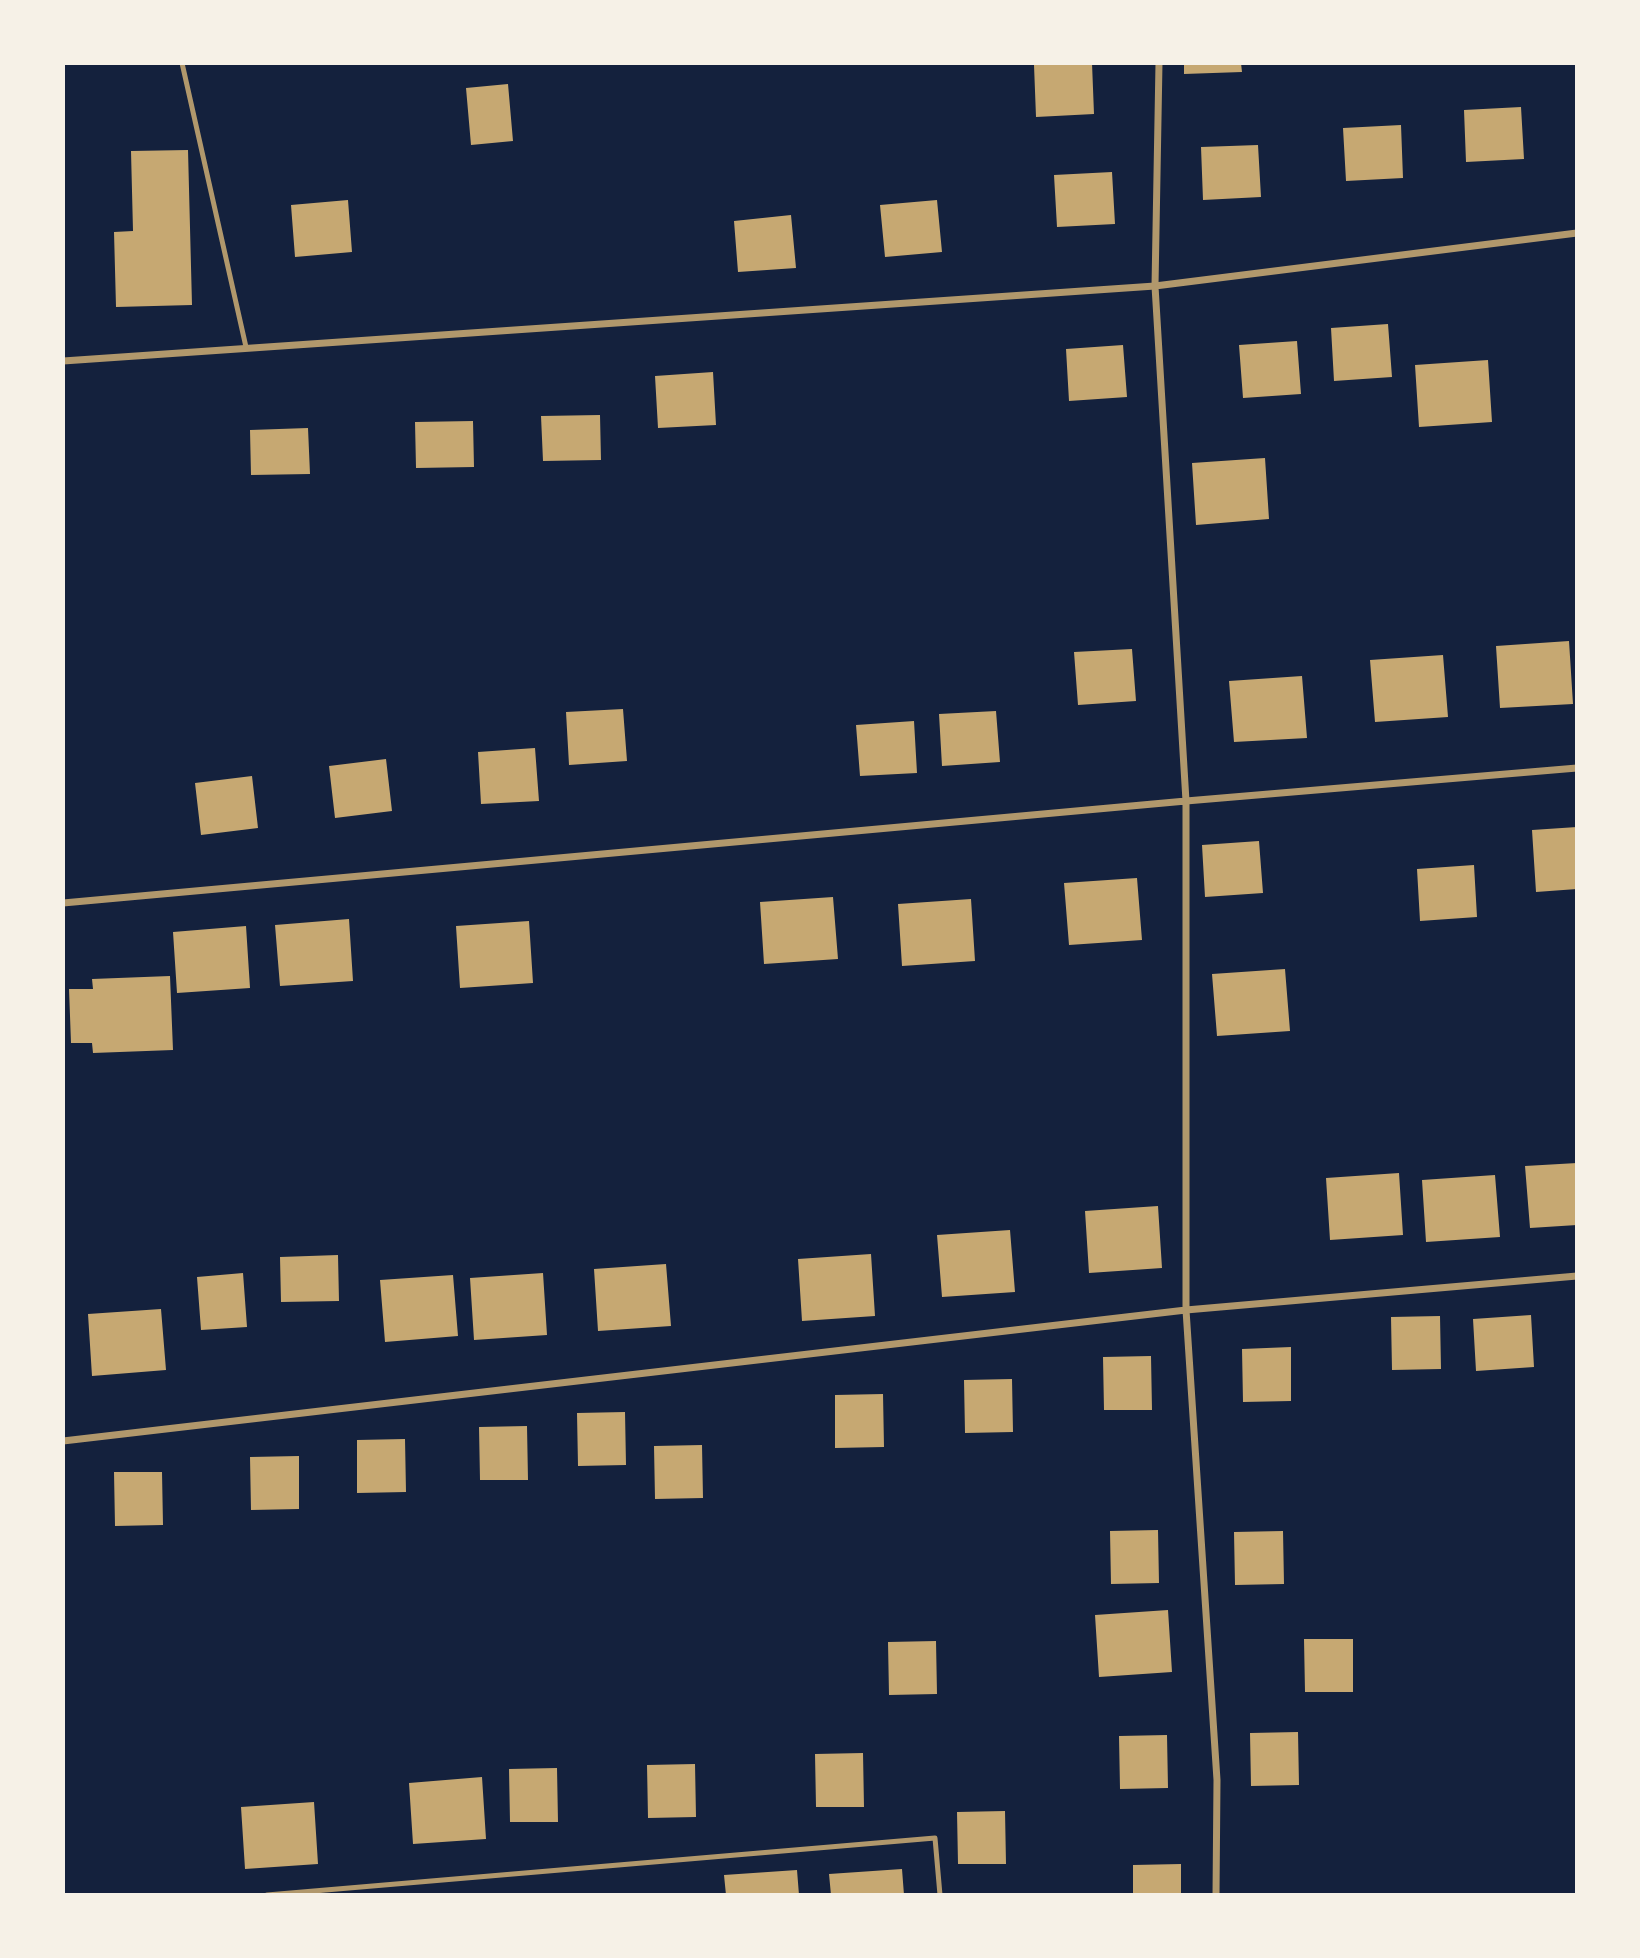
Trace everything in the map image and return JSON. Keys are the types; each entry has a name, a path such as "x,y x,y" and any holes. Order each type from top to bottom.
{"street":[{"path":"1159,63 1155,286 1186,801 1186,1310 1217,1780 1216,1895"},
{"path":"63,361 1155,286 1577,233"},
{"path":"63,903 1577,768"},
{"path":"63,1441 1186,1310 1577,1276"}],"lane":[{"path":"182,63 246,347"},
{"path":"267,1895 935,1838 940,1895"}],"building":[{"path":"1092,63 1094,114 1036,117 1034,65"},
{"path":"1184,63 1241,63 1242,72 1184,74"},
{"path":"508,84 513,141 471,145 466,88"},
{"path":"1521,107 1524,159 1466,162 1464,110"},
{"path":"1401,125 1403,178 1346,181 1343,128"},
{"path":"1258,145 1261,197 1203,200 1201,147"},
{"path":"188,150 192,305 116,307 114,232 133,231 131,151"},
{"path":"1112,172 1115,224 1057,227 1054,175"},
{"path":"348,200 352,252 295,257 291,205"},
{"path":"937,200 942,252 885,257 880,205"},
{"path":"791,215 796,268 738,272 734,221"},
{"path":"1388,324 1392,377 1334,381 1331,328"},
{"path":"1297,341 1301,394 1243,398 1239,345"},
{"path":"1123,345 1127,397 1069,401 1066,349"},
{"path":"1488,360 1492,422 1419,427 1415,365"},
{"path":"713,372 716,425 658,428 655,376"},
{"path":"600,415 601,460 543,461 541,416"},
{"path":"473,421 474,467 416,468 415,422"},
{"path":"308,428 310,474 251,475 250,430"},
{"path":"1265,458 1269,519 1196,525 1192,463"},
{"path":"1569,641 1573,704 1500,708 1496,646"},
{"path":"1132,649 1136,701 1078,705 1074,652"},
{"path":"1443,655 1448,717 1375,722 1370,660"},
{"path":"1302,676 1307,738 1234,742 1229,681"},
{"path":"623,709 627,761 569,765 566,712"},
{"path":"996,711 1000,762 942,766 939,714"},
{"path":"914,721 917,773 860,776 856,725"},
{"path":"535,748 539,801 481,804 478,752"},
{"path":"386,759 392,811 335,818 329,766"},
{"path":"252,776 258,828 201,835 195,783"},
{"path":"1577,827 1577,889 1536,892 1532,830"},
{"path":"1259,841 1263,893 1205,897 1202,845"},
{"path":"1474,865 1477,917 1420,921 1417,869"},
{"path":"1137,878 1142,940 1069,945 1064,883"},
{"path":"833,897 838,959 764,964 760,902"},
{"path":"971,899 975,961 902,966 898,904"},
{"path":"349,919 353,981 280,986 275,925"},
{"path":"529,921 533,983 460,988 456,926"},
{"path":"246,926 250,988 177,993 173,932"},
{"path":"1285,969 1290,1031 1217,1036 1212,974"},
{"path":"170,976 173,1050 93,1053 92,1043 71,1043 69,989 93,989 92,979"},
{"path":"1577,1163 1577,1225 1530,1228 1525,1166"},
{"path":"1399,1173 1403,1235 1330,1240 1326,1178"},
{"path":"1495,1175 1500,1237 1426,1242 1422,1180"},
{"path":"1158,1206 1162,1268 1089,1273 1085,1211"},
{"path":"1010,1230 1015,1292 942,1297 937,1235"},
{"path":"871,1254 875,1316 802,1321 798,1259"},
{"path":"338,1255 339,1301 281,1302 280,1257"},
{"path":"666,1264 671,1326 598,1331 594,1269"},
{"path":"243,1273 247,1327 201,1330 197,1277"},
{"path":"543,1273 547,1335 474,1340 470,1278"},
{"path":"453,1275 458,1336 385,1342 380,1280"},
{"path":"161,1309 166,1370 92,1376 88,1314"},
{"path":"1531,1315 1534,1367 1476,1371 1473,1319"},
{"path":"1440,1316 1441,1369 1392,1370 1391,1317"},
{"path":"1291,1347 1291,1401 1243,1402 1242,1349"},
{"path":"1151,1356 1152,1410 1104,1410 1103,1357"},
{"path":"1012,1379 1013,1432 965,1433 964,1380"},
{"path":"883,1394 884,1447 835,1448 835,1395"},
{"path":"625,1412 626,1465 578,1466 577,1413"},
{"path":"527,1426 528,1480 480,1480 479,1427"},
{"path":"405,1439 406,1492 357,1493 357,1440"},
{"path":"702,1445 703,1498 655,1499 654,1446"},
{"path":"299,1456 299,1509 251,1510 250,1457"},
{"path":"114,1472 162,1472 163,1525 115,1526"},
{"path":"1158,1530 1159,1583 1111,1584 1110,1531"},
{"path":"1283,1531 1284,1584 1235,1585 1234,1532"},
{"path":"1168,1610 1172,1672 1099,1677 1095,1615"},
{"path":"1304,1639 1353,1639 1353,1692 1305,1692"},
{"path":"936,1641 937,1694 889,1695 888,1642"},
{"path":"1298,1732 1299,1785 1251,1786 1250,1733"},
{"path":"1167,1735 1168,1788 1120,1789 1119,1736"},
{"path":"863,1753 864,1807 816,1807 815,1754"},
{"path":"695,1764 696,1817 648,1818 647,1765"},
{"path":"557,1768 558,1822 510,1822 509,1769"},
{"path":"482,1777 486,1839 413,1844 409,1783"},
{"path":"314,1802 318,1864 245,1869 241,1807"},
{"path":"1005,1811 1006,1864 958,1864 957,1812"},
{"path":"1181,1864 1181,1895 1133,1895 1133,1865"},
{"path":"902,1869 904,1895 831,1895 829,1874"},
{"path":"797,1870 799,1895 726,1895 724,1875"}]}
